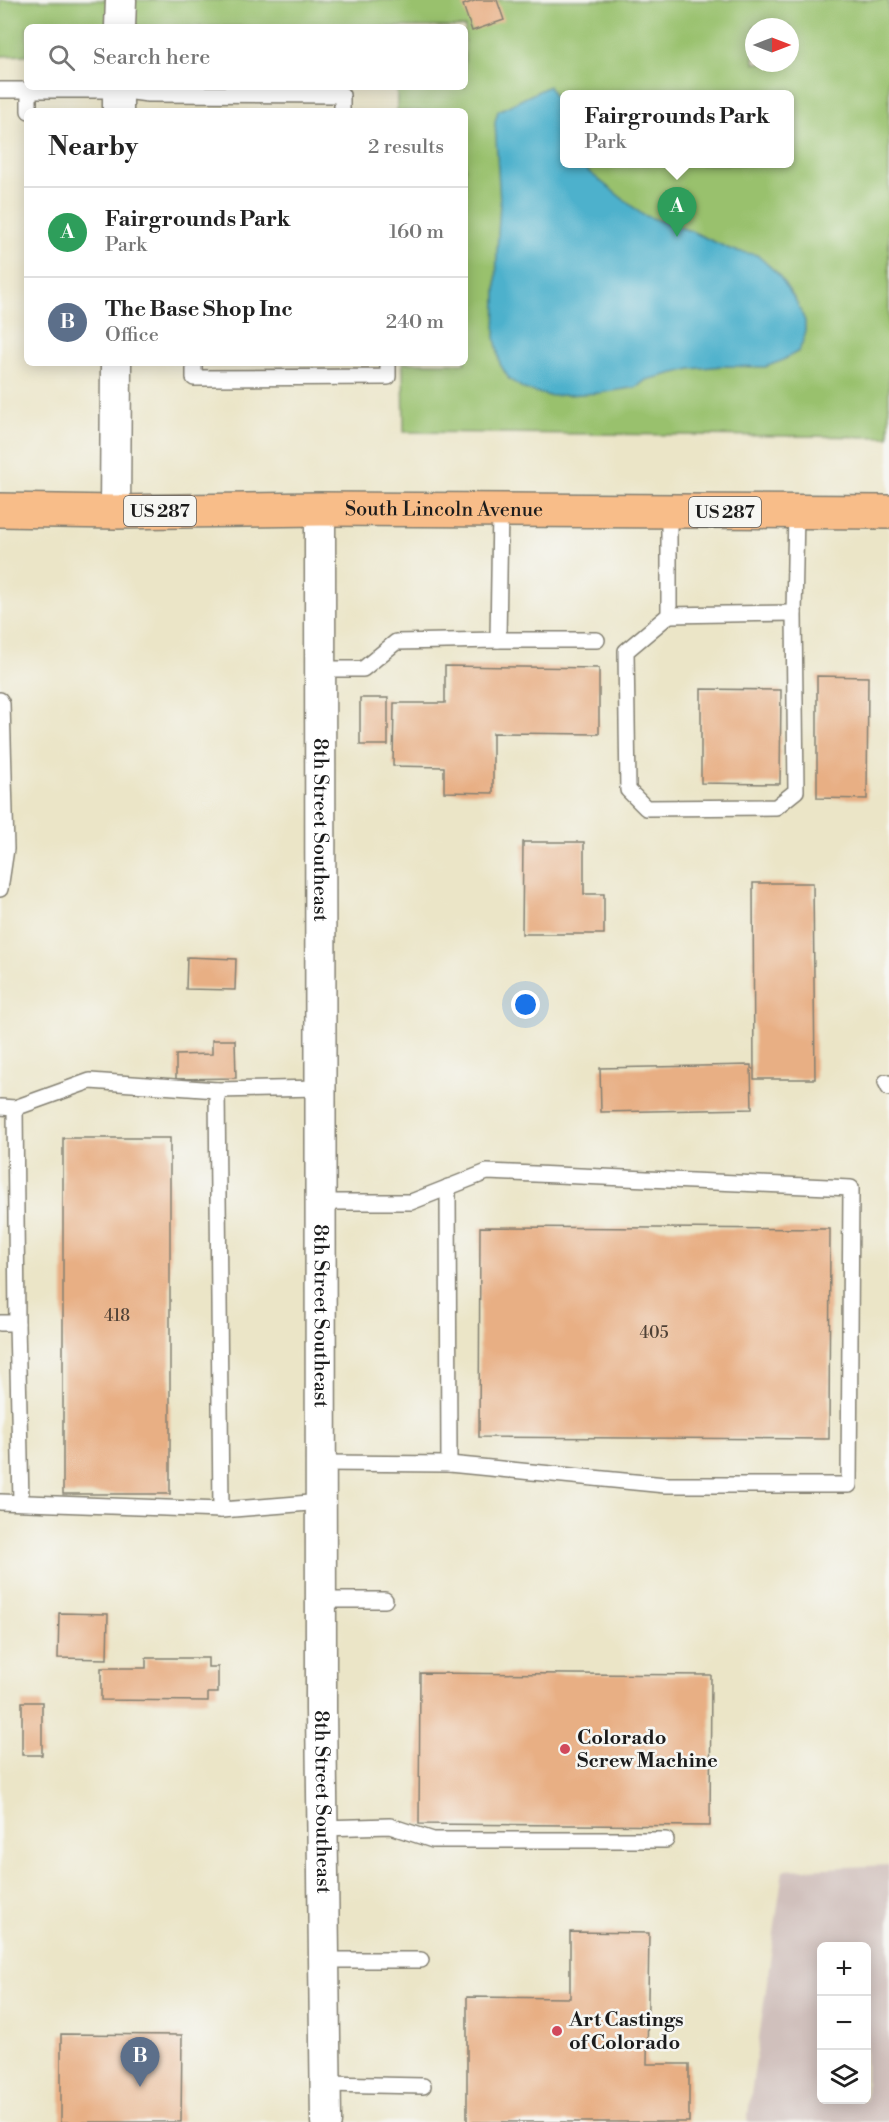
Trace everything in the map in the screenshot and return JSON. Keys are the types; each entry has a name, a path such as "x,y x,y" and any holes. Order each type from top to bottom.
{"highway":[{"name":"South Lincoln Avenue","path":"0,510 889,512"}],"street":[{"path":"120,24 121,0"},
{"path":"115,512 116,366"},
{"name":"8th Street Southeast","path":"320,509 321,1600 326,2122"}],"lane":[{"path":"0,90 118,96 148,94 342,95 342,108"},
{"path":"29,90 29,108"},
{"path":"194,366 194,378 388,377 388,366"},
{"path":"498,640 500,511"},
{"path":"669,512 669,615"},
{"path":"794,613 669,615 626,651 628,790 646,808 776,807 796,792 794,613 796,512"},
{"path":"319,669 363,669 396,642 597,640"},
{"path":"0,700 2,704 3,848 0,889"},
{"path":"21,1502 17,1323 8,1108 90,1082 217,1090 320,1088"},
{"path":"217,1090 221,1510"},
{"path":"320,1202 411,1202 487,1172 851,1188 849,1485 665,1485 449,1464 321,1463"},
{"path":"448,1187 449,1464"},
{"path":"0,1323 17,1323"},
{"path":"0,1502 221,1510 322,1502"},
{"path":"321,1600 385,1600"},
{"path":"322,1828 390,1826 433,1840 666,1840"},
{"path":"324,1959 421,1960"},
{"path":"325,2084 423,2086"}],"shaded area":[{"path":"889,1865 889,2122 747,2122 783,1870"}],"green space":[{"path":"0,0 889,0 889,437 404,432 403,366 468,366 468,108 397,108 397,90 468,90 468,24 24,24 24,55 0,56"}],"water":[{"path":"549,86 560,108 560,168 587,168 643,215 691,231 732,250 757,255 778,274 796,301 805,321 805,335 799,351 765,367 723,366 691,369 646,380 637,387 600,393 549,396 524,389 509,379 500,364 495,337 500,202 495,122 498,111"}],"building":[{"path":"477,0 497,0 504,20 472,31 463,5"},
{"path":"445,666 599,668 599,734 493,733 493,793 444,792 444,767 393,766 394,703 445,703"},
{"path":"817,676 868,677 867,799 817,798"},
{"path":"701,689 781,690 780,784 701,783"},
{"path":"360,698 388,698 388,745 360,745"},
{"path":"523,842 584,842 584,894 604,894 604,934 522,934"},
{"path":"753,883 813,883 815,1079 754,1079"},
{"path":"187,957 236,959 235,990 186,989"},
{"path":"212,1040 235,1040 236,1078 176,1079 176,1055 212,1054"},
{"path":"751,1065 752,1109 601,1112 600,1068"},
{"path":"63,1138 170,1138 170,1494 63,1494"},
{"path":"480,1227 830,1229 829,1439 479,1437"},
{"path":"59,1613 108,1614 107,1659 58,1658"},
{"path":"146,1658 208,1658 208,1667 218,1667 218,1693 208,1693 208,1701 101,1700 101,1668 146,1668"},
{"name":"Colorado Screw Machine","path":"420,1673 711,1675 710,1826 419,1824"},
{"path":"22,1702 42,1702 42,1755 22,1755"},
{"name":"Art Castings of Colorado","path":"570,1932 649,1933 647,2064 689,2064 689,2122 467,2122 467,1997 570,1998"},
{"path":"61,2034 182,2035 181,2122 61,2122"}],"place":[{"name":"Fairgrounds Park","path":"677,237"},
{"name":"Colorado Screw Machine","path":"565,1749"},
{"name":"Art Castings of Colorado","path":"557,2031"},
{"name":"The Base Shop Inc","path":"140,2087"}]}
